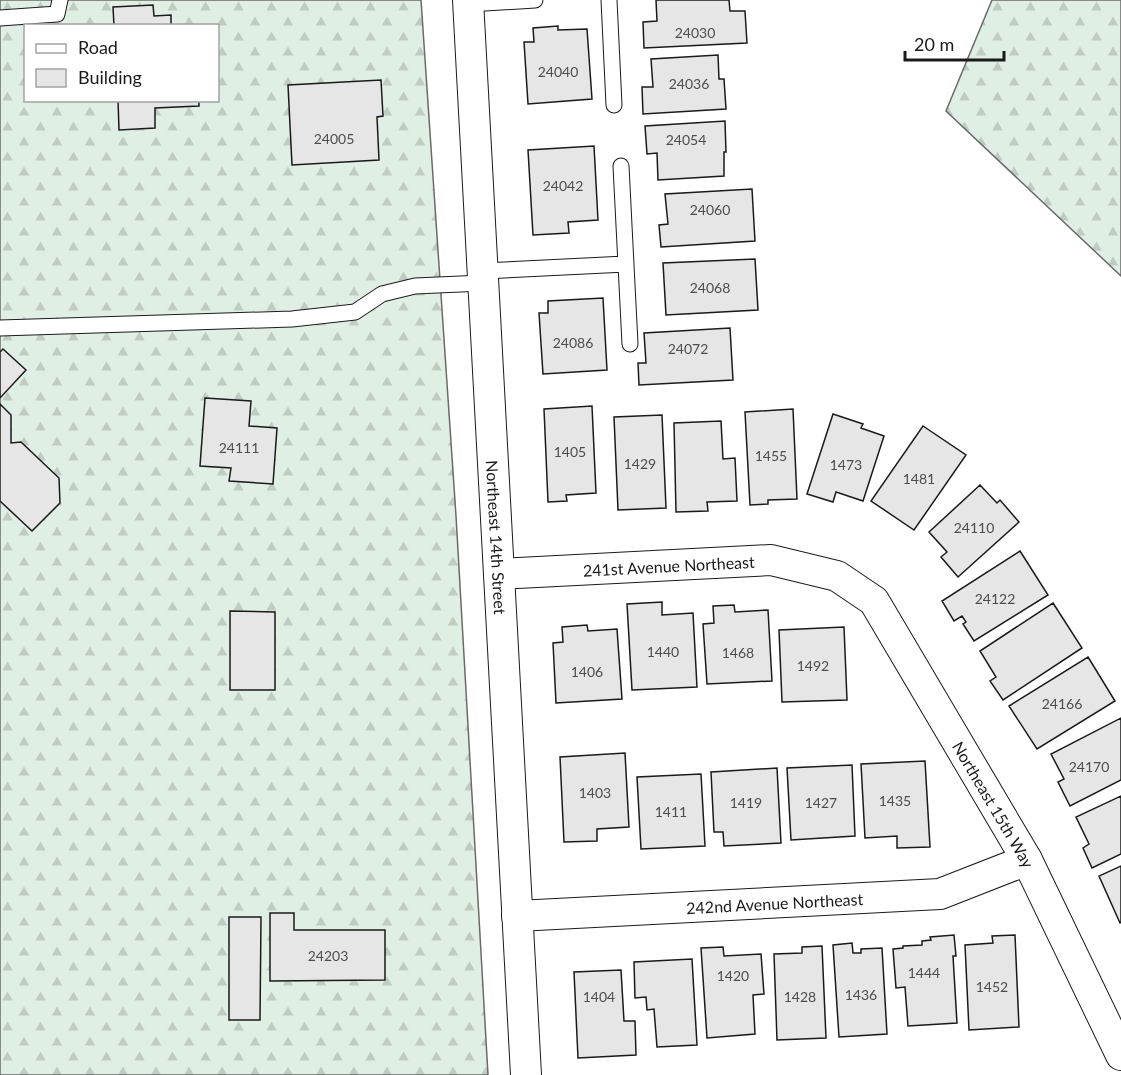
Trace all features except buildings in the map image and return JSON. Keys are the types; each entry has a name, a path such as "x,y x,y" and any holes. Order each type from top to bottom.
{"street":[{"name":"Northeast 14th Street","path":"468,2 526,1075"},
{"name":"241st Avenue Northeast","path":"499,574 771,560 837,576"},
{"name":"Northeast 15th Way","path":"837,576 874,601 1027,860 1121,1055"},
{"name":"242nd Avenue Northeast","path":"517,915 940,894 1027,860"}],"lane":[{"path":"0,18 57,14 60,0"},
{"path":"468,2 535,0"},
{"path":"609,0 614,105"},
{"path":"621,166 630,344"},
{"path":"0,327 292,319 355,312 382,294 415,286 482,277 626,264"}],"green space":[{"path":"0,0 421,0 456,516 488,1075 0,1075"},
{"path":"992,0 1121,0 1121,276 946,111"}]}
